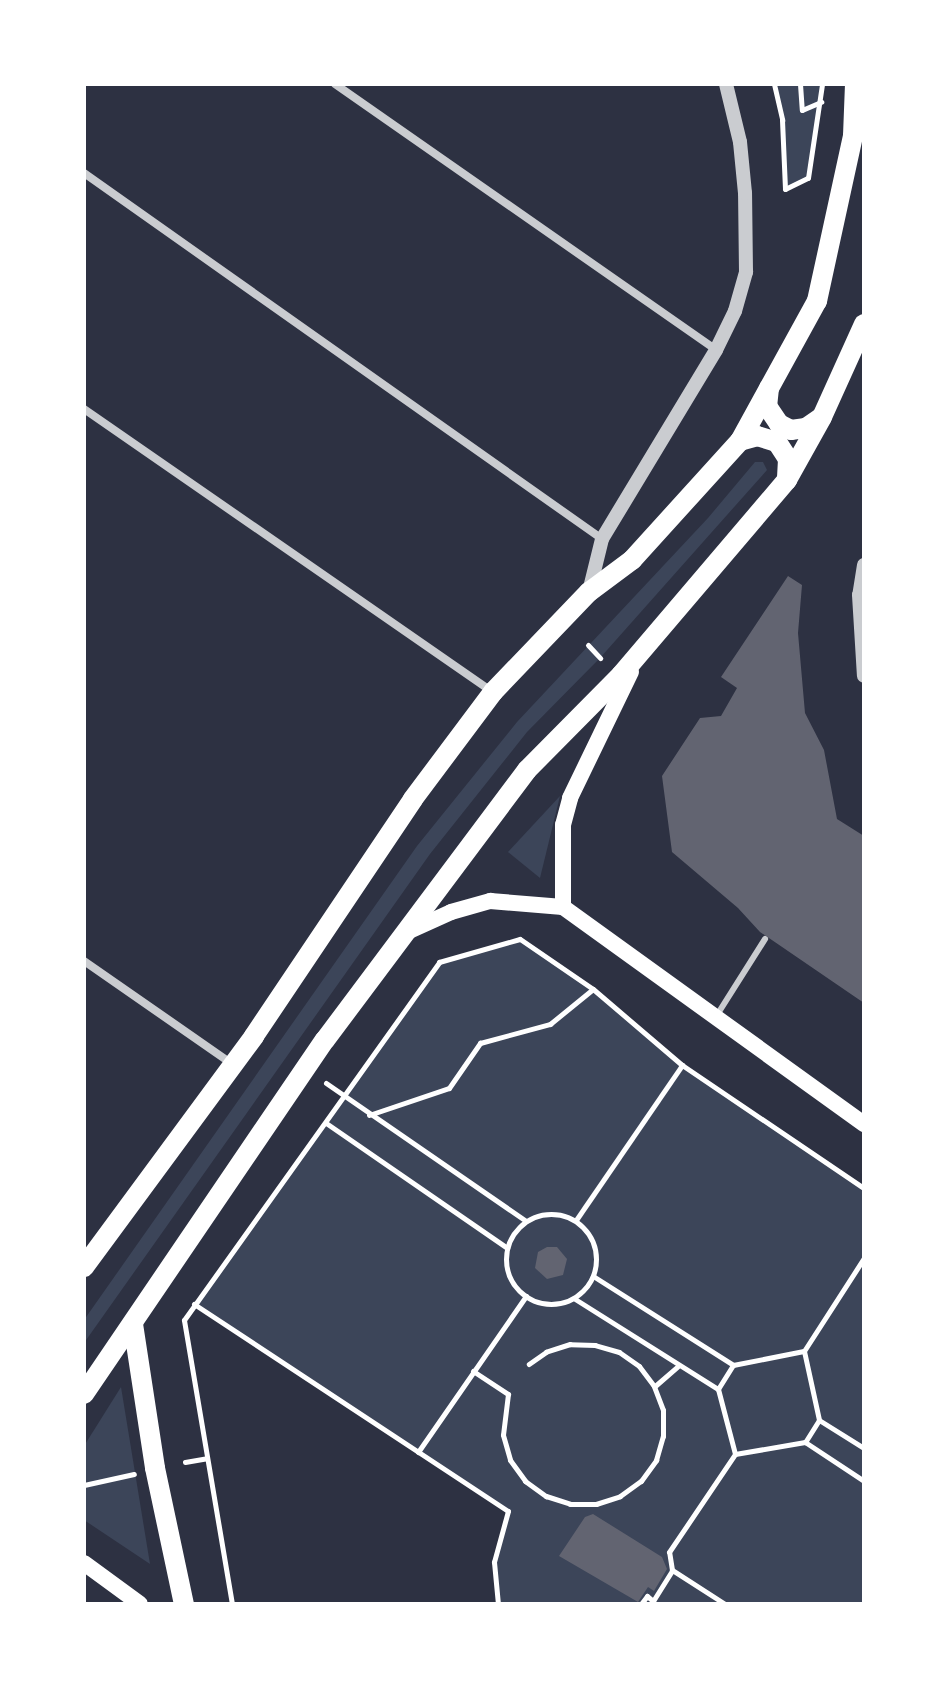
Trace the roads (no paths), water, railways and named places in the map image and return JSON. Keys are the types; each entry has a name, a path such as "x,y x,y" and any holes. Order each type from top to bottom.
{"main road":[{"path":"84,1267 232,1064 413,799 493,692 589,592 632,560 740,441 817,301 853,136 855,84"},
{"path":"84,1394 401,935 527,770 643,650 787,480 822,417 864,324"},
{"path":"769,388 767,406 779,424 791,430 806,428 822,417"},
{"path":"740,441 757,436 777,442 788,459 787,480"},
{"path":"563,907 563,825 570,798 643,650"},
{"path":"401,935 451,912 490,901 563,907 864,1124"},
{"path":"133,1324 155,1468 184,1604"},
{"path":"84,1563 140,1604"}],"street":[{"path":"335,84 716,350"},
{"path":"589,592 602,539 716,350 735,311 746,272 745,193 740,142 726,84"},
{"path":"84,173 602,539"},
{"path":"84,409 493,692"},
{"path":"864,565 859,595 864,676"},
{"path":"84,961 232,1064"}],"lane":[{"path":"715,1018 765,939"}]}
